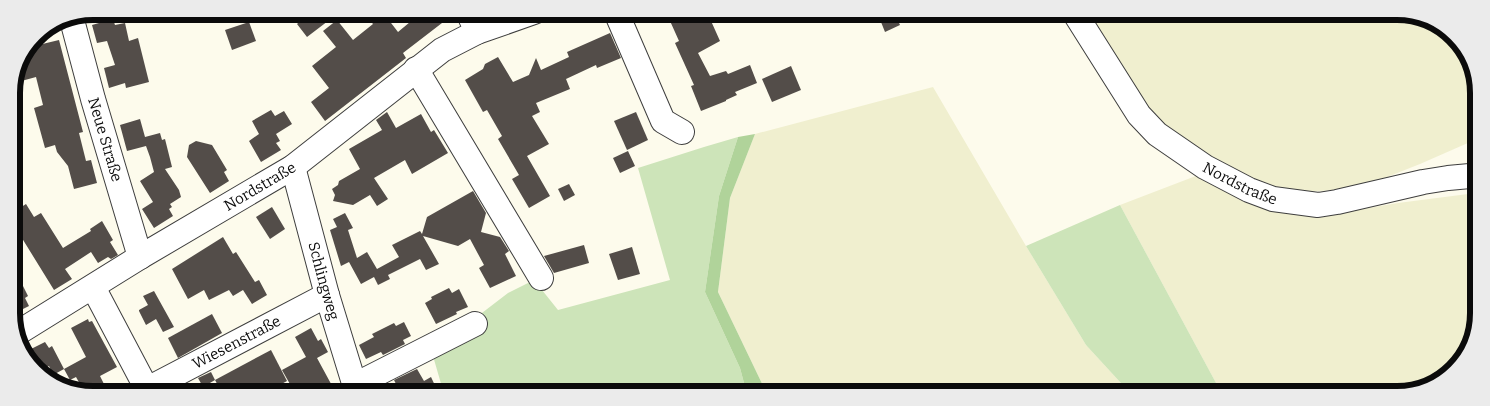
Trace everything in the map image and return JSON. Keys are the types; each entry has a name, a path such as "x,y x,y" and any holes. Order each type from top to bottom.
{"street":[{"path":"619,20 663,121 682,132"},
{"name":"Nordstraße","path":"1079,20 1138,115 1157,134 1206,167 1249,190 1273,198 1318,205 1424,182 1470,176"},
{"name":"Nordstraße","path":"22,330 140,257 293,167 442,50 473,22"},
{"name":"Neue Straße","path":"73,23 93,99 140,257"},
{"path":"416,70 541,278"},
{"name":"Schlingweg","path":"293,167 327,295 355,386"},
{"path":"93,287 142,386"},
{"name":"Wiesenstraße","path":"156,386 327,295"},
{"path":"361,386 475,324"}],"green space":[{"path":"1093,20 1411,21 1437,32 1449,41 1462,61 1469,79 1470,142 1377,181 1336,190 1299,192 1252,182 1182,140 1148,108"},
{"path":"933,87 1086,345 1124,386 763,386 718,292 730,198 755,134"},
{"path":"755,134 730,198 718,292 763,386 745,386 740,368 705,292 719,196 738,137"},
{"path":"738,137 719,196 705,292 740,368 745,386 442,386 433,356 478,316 508,293 534,280 558,310 670,280 638,168"},
{"path":"1201,174 1339,213 1468,194 1470,197 1470,313 1469,327 1464,341 1452,361 1445,368 1425,380 1411,385 1218,386 1120,205"},
{"path":"1120,205 1218,386 1124,386 1086,345 1026,246"}],"building":[{"path":"110,20 113,20 115,25 125,23 129,41 138,38 149,82 126,88 125,83 109,88 104,68 115,65 107,41 97,43 92,25"},
{"path":"337,20 353,40 373,24 370,20 389,20 398,32 412,20 446,20 403,53 406,58 325,121 311,102 329,88 312,66 336,47 323,31"},
{"path":"670,20 711,20 720,41 698,53 710,76 726,71 728,74 750,65 757,83 735,92 737,95 726,101 701,111 691,86 694,85 675,43 679,41"},
{"path":"880,20 898,20 900,25 885,32"},
{"path":"300,21 328,21 307,37 297,24"},
{"path":"249,22 256,41 232,50 225,30"},
{"path":"610,33 621,58 597,68 596,65 566,79 570,89 536,103 540,112 532,116 549,144 527,156 550,196 529,208 512,179 519,175 498,139 502,136 487,110 483,112 465,80 483,69 485,64 498,57 513,82 529,75 536,58 541,70 569,57 567,52"},
{"path":"59,40 83,132 79,133 86,161 91,160 97,183 74,189 68,166 57,152 55,145 45,148 34,108 43,105 36,77 21,81 28,61 39,45"},
{"path":"791,66 801,90 772,102 762,79"},
{"path":"271,110 275,116 284,111 292,124 276,134 280,141 276,143 281,150 261,162 249,141 259,134 252,121"},
{"path":"387,112 396,128 421,114 431,132 434,130 448,153 412,174 405,160 374,178 388,199 377,206 370,195 353,205 333,201 335,195 332,189 338,185 339,181 360,169 349,149 382,130 376,120"},
{"path":"636,112 648,140 627,150 614,121"},
{"path":"140,119 145,137 160,133 162,140 165,139 172,167 165,169 179,190 181,197 170,204 172,207 169,209 173,216 154,228 142,209 153,202 140,181 154,172 150,157 146,146 127,151 120,125"},
{"path":"196,141 212,145 227,170 224,172 229,181 210,193 187,157 189,145"},
{"path":"628,151 635,166 620,173 613,158"},
{"path":"569,184 575,195 564,201 558,189"},
{"path":"473,191 486,213 481,232 500,237 509,251 505,254 516,276 490,288 479,268 484,265 470,239 458,246 423,236 439,264 426,270 420,259 388,275 390,279 378,285 374,277 361,284 349,262 341,266 330,230 337,227 333,219 345,213 353,228 348,230 357,258 367,252 377,269 399,257 392,245 420,231 422,234 427,217"},
{"path":"26,204 34,217 41,213 63,248 91,231 90,229 102,221 113,240 110,242 118,255 111,259 108,257 98,263 91,252 65,269 72,279 54,290 20,235 20,208"},
{"path":"272,207 285,229 270,239 256,217"},
{"path":"223,237 233,254 236,252 255,282 259,280 267,295 252,304 243,290 233,296 229,290 209,300 204,290 188,299 172,269"},
{"path":"584,245 589,263 554,273 544,256"},
{"path":"632,247 640,274 618,280 609,254"},
{"path":"20,280 28,296 25,298 29,306 20,310"},
{"path":"449,288 452,293 459,289 468,307 436,324 425,303 432,299 431,297"},
{"path":"154,291 174,327 163,332 156,319 146,325 139,311 148,305 143,296"},
{"path":"212,314 222,333 178,358 168,338"},
{"path":"88,319 89,322 92,321 117,367 100,376 105,386 81,385 76,377 70,380 64,369 86,357 71,328"},
{"path":"404,322 411,336 403,340 405,344 383,355 381,352 366,359 359,345 374,337 372,334 394,323 396,326"},
{"path":"311,328 318,341 321,339 328,352 317,358 332,386 291,386 282,370 306,357 295,337"},
{"path":"45,342 49,348 52,346 64,369 54,374 49,366 45,368 41,365 30,349"},
{"path":"271,350 287,381 278,386 218,386 215,380"},
{"path":"417,369 424,381 431,377 435,386 392,386 396,384 394,380"},
{"path":"211,372 215,380 202,386 198,378"}]}
